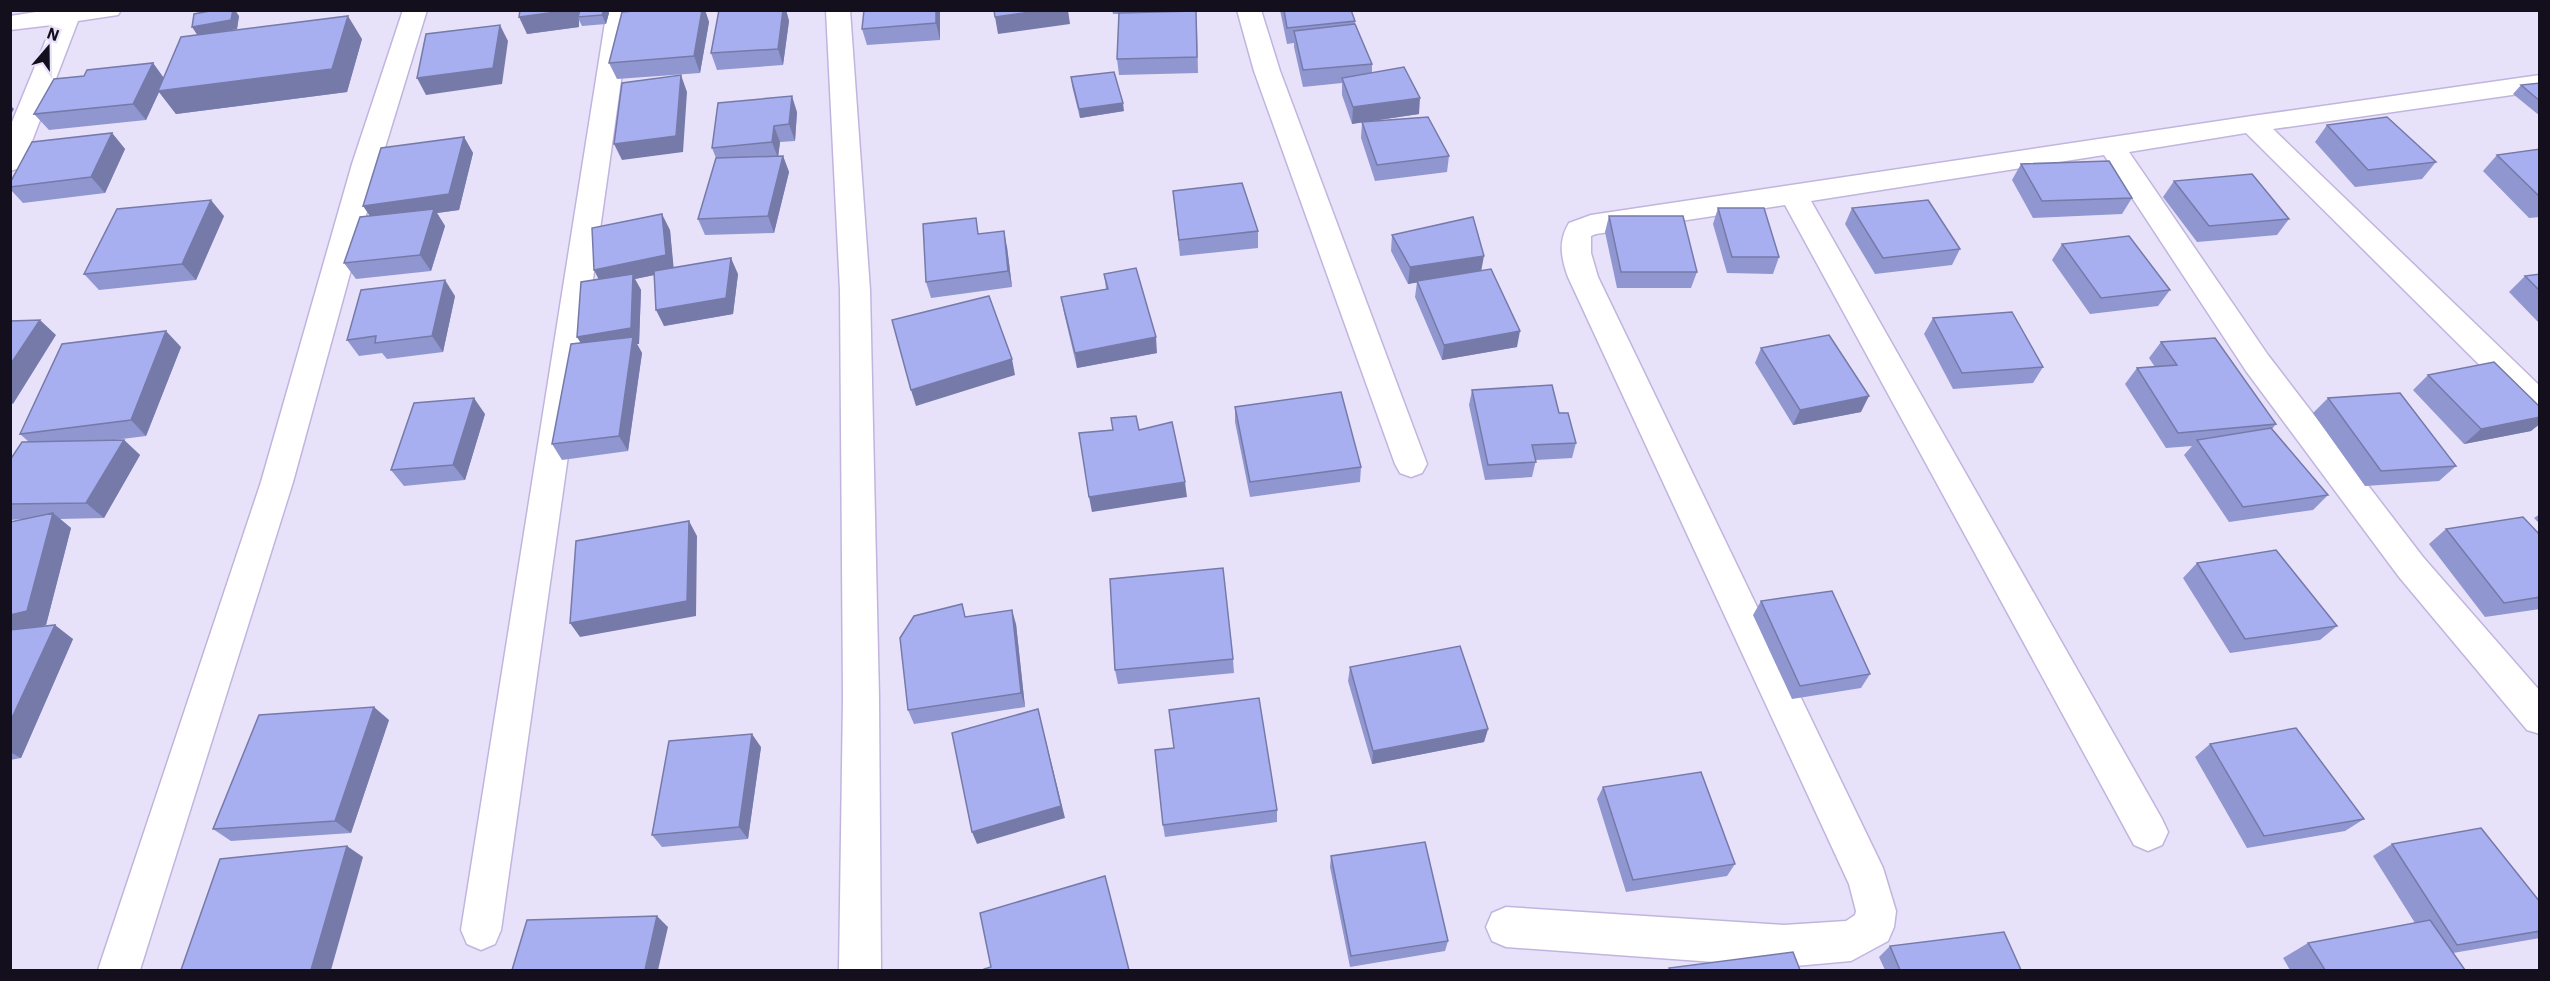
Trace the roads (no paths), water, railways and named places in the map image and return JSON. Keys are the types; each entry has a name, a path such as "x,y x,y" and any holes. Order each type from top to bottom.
{"street":[{"path":"10,23 109,10"},
{"path":"119,970 277,482 366,164 415,10"},
{"path":"481,930 620,10"},
{"path":"838,10 855,290 861,698 860,970"},
{"path":"1250,10 1267,70 1411,465"},
{"path":"10,162 67,17"},
{"path":"1506,927 1784,946 1851,941 1874,927 1876,911 1869,882 1576,261 1575,242 1579,230 1591,225 1793,194 2540,83"},
{"path":"2252,124 2540,406"},
{"path":"2111,146 2256,363 2411,567 2540,718"},
{"path":"1793,194 2148,832"}]}
